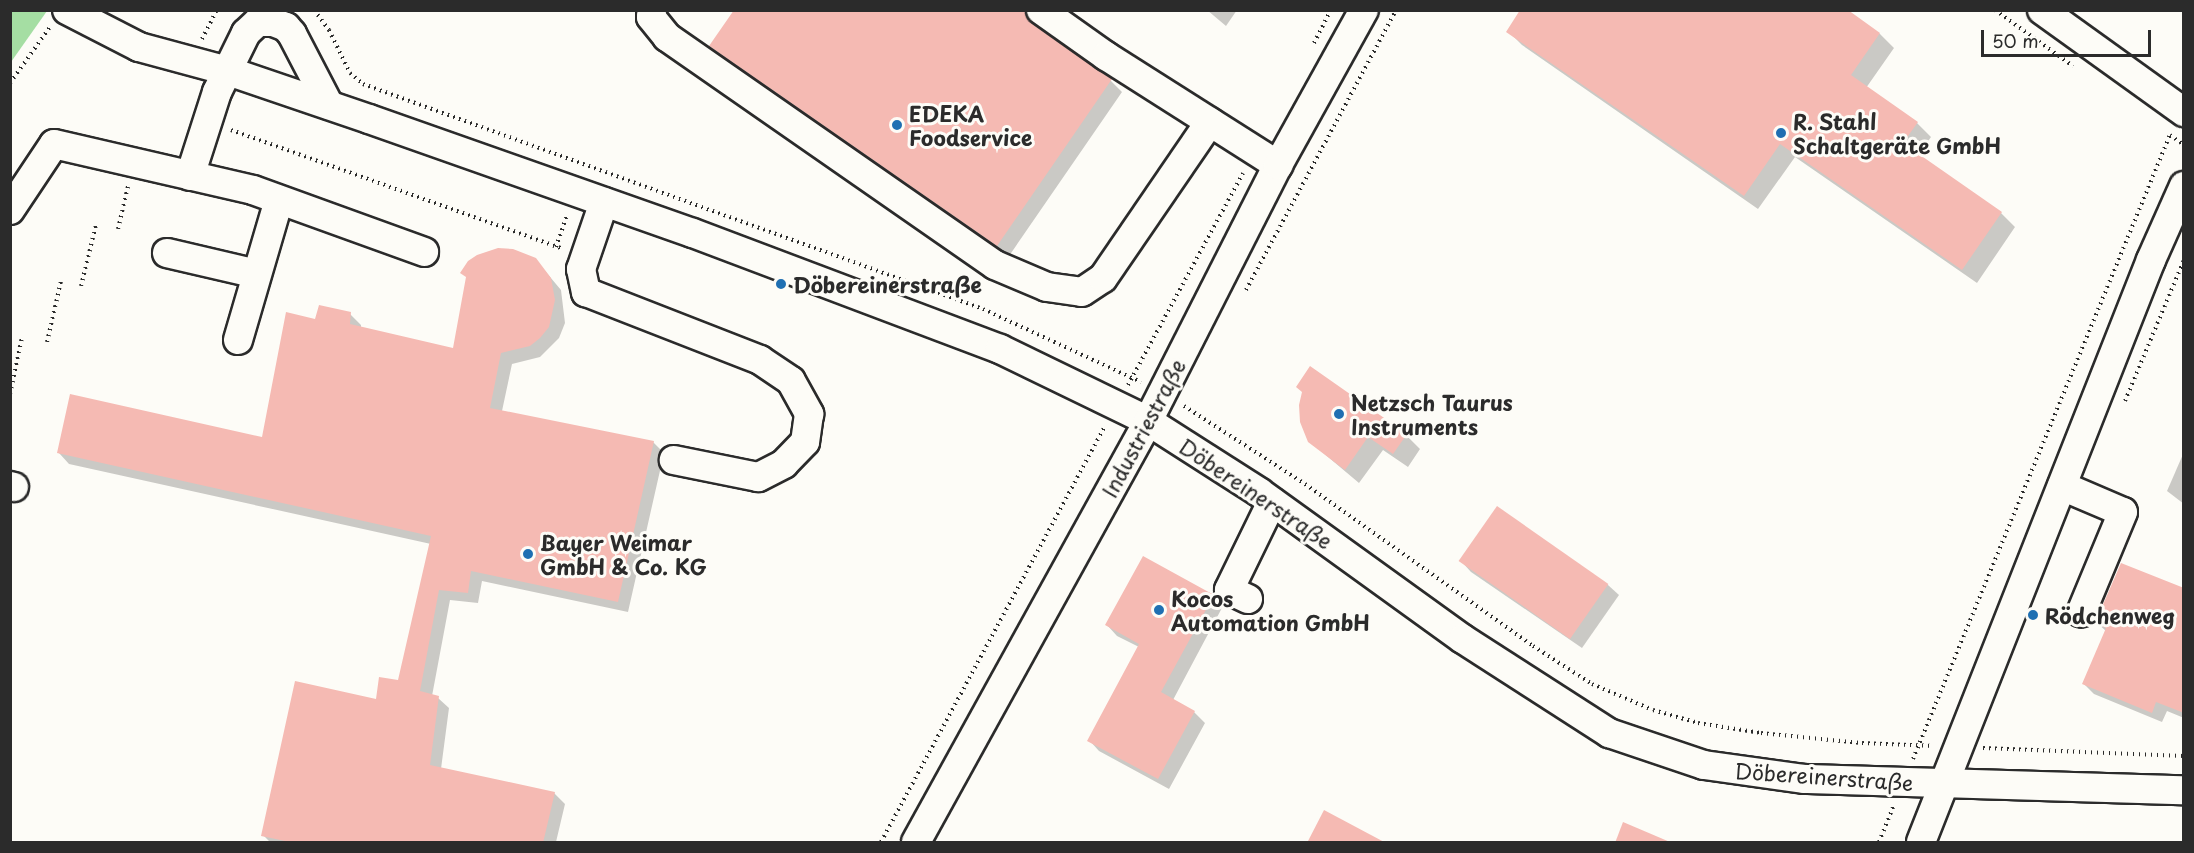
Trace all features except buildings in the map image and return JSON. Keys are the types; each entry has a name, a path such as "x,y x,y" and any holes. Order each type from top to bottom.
{"street":[{"path":"652,10 651,17 667,37 995,265 1047,287 1082,292 1103,278 1210,122"},
{"path":"1041,10 1278,165"},
{"name":"Industriestraße","path":"916,843 1148,421 1278,165 1364,10"},
{"path":"2042,10 2177,124"},
{"name":"Döbereinerstraße","path":"59,18 139,47 228,71 574,191 1000,349 1148,421 1272,502 1463,639 1610,733 1704,765 1805,779 2184,790"},
{"path":"190,176 217,92 246,33 258,22 273,22 286,27 292,34 329,105"},
{"path":"10,210 54,144 253,190 424,252"},
{"path":"1921,843 2151,260 2184,186"},
{"path":"238,340 279,200"},
{"path":"604,202 581,269 586,292 760,360 791,381 809,414 805,442 784,464 758,477 674,460"},
{"path":"167,253 257,274"},
{"path":"2062,486 2123,512 2081,612"},
{"path":"1248,599 1229,590 1272,502"}],"path":[{"path":"10,83 59,18"},
{"path":"208,121 585,257"},
{"path":"1879,843 2177,124"},
{"path":"118,229 134,163"},
{"path":"556,247 574,191"},
{"path":"81,285 96,225"},
{"path":"47,342 61,281"},
{"path":"10,394 22,337"}],"green space":[{"path":"10,11 47,11 11,62"}],"place":[{"name":"EDEKA Foodservice","path":"897,125"},
{"name":"R. Stahl Schaltgeräte GmbH","path":"1781,133"},
{"name":"Döbereinerstraße","path":"781,284"},
{"name":"Netzsch Taurus Instruments","path":"1339,414"},
{"name":"Bayer Weimar GmbH & Co. KG","path":"528,554"},
{"name":"Kocos Automation GmbH","path":"1159,610"},
{"name":"Rödchenweg","path":"2033,615"}]}
